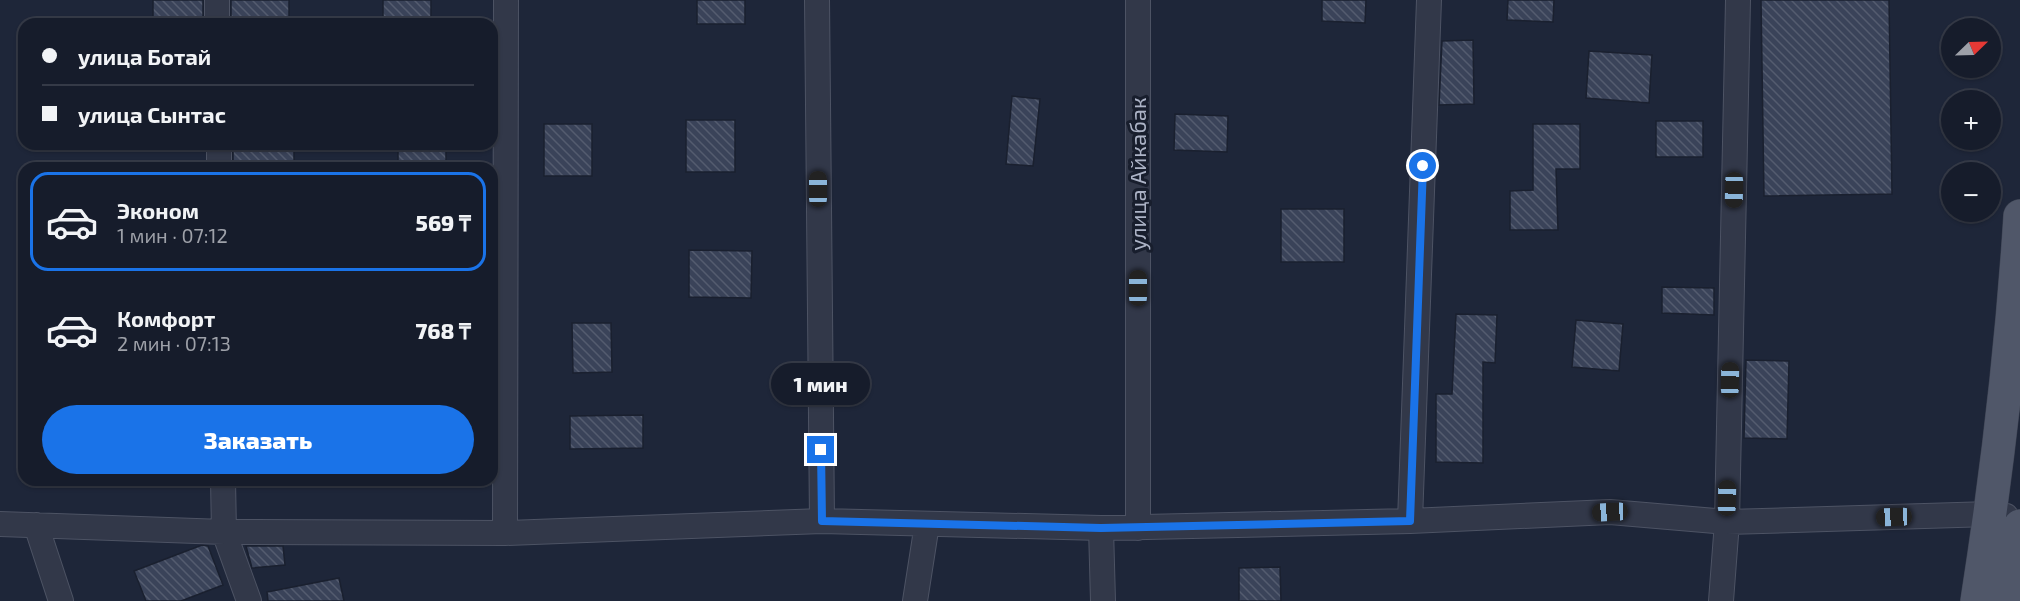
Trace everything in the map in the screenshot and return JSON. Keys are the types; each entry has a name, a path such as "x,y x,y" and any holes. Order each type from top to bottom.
{"main road":[{"path":"1977,601 2005,516 2020,216"},
{"path":"2009,601 2020,526"}],"street":[{"path":"217,0 217,18"},
{"path":"505,533 506,0"},
{"path":"817,0 822,521"},
{"name":"улица Айкабак","path":"1138,0 1138,528"},
{"path":"1410,521 1429,0"},
{"path":"1721,601 1727,522 1738,0"},
{"path":"223,486 224,532 249,601"},
{"path":"0,524 224,532 505,533 822,521 1138,528 1410,521 1610,512 1727,522 2005,516"},
{"path":"915,601 927,524"},
{"path":"36,525 61,601"},
{"path":"1101,528 1103,601"}],"building":[{"path":"153,0 203,0 203,18 153,18"},
{"path":"231,0 289,0 289,18 231,18"},
{"path":"383,0 431,0 431,18 383,18"},
{"path":"697,0 745,0 745,24 697,24"},
{"path":"1322,0 1366,0 1365,23 1322,21"},
{"path":"1508,0 1554,0 1553,22 1507,20"},
{"path":"1761,0 1889,0 1892,194 1764,196"},
{"path":"1473,40 1474,104 1439,105 1442,41"},
{"path":"1589,51 1652,55 1649,103 1586,98"},
{"path":"1012,96 1040,99 1033,166 1006,164"},
{"path":"1175,114 1228,116 1227,152 1174,150"},
{"path":"686,120 735,120 735,172 686,172"},
{"path":"1656,121 1703,121 1703,157 1656,157"},
{"path":"544,124 592,124 592,176 544,176"},
{"path":"1533,124 1580,124 1580,169 1556,169 1558,230 1510,230 1510,191 1533,190"},
{"path":"233,150 294,150 294,162 233,162"},
{"path":"398,150 446,150 446,162 398,162"},
{"path":"1281,209 1344,209 1344,262 1281,262"},
{"path":"689,250 752,251 751,298 689,297"},
{"path":"1662,287 1714,288 1714,315 1662,313"},
{"path":"1456,314 1497,315 1495,363 1483,362 1483,463 1436,462 1436,394 1452,394"},
{"path":"1576,320 1623,324 1619,371 1572,367"},
{"path":"572,323 611,323 612,372 573,373"},
{"path":"1746,360 1789,361 1787,439 1744,438"},
{"path":"643,415 643,448 570,449 570,416"},
{"path":"202,545 208,546 223,585 181,601 146,601 134,571"},
{"path":"246,546 283,546 285,565 252,568"},
{"path":"1280,567 1281,601 1239,601 1239,568"},
{"path":"339,578 344,601 268,601 267,592"}],"route":[{"path":"821,450 822,521 1101,528 1410,521 1423,166"}]}
